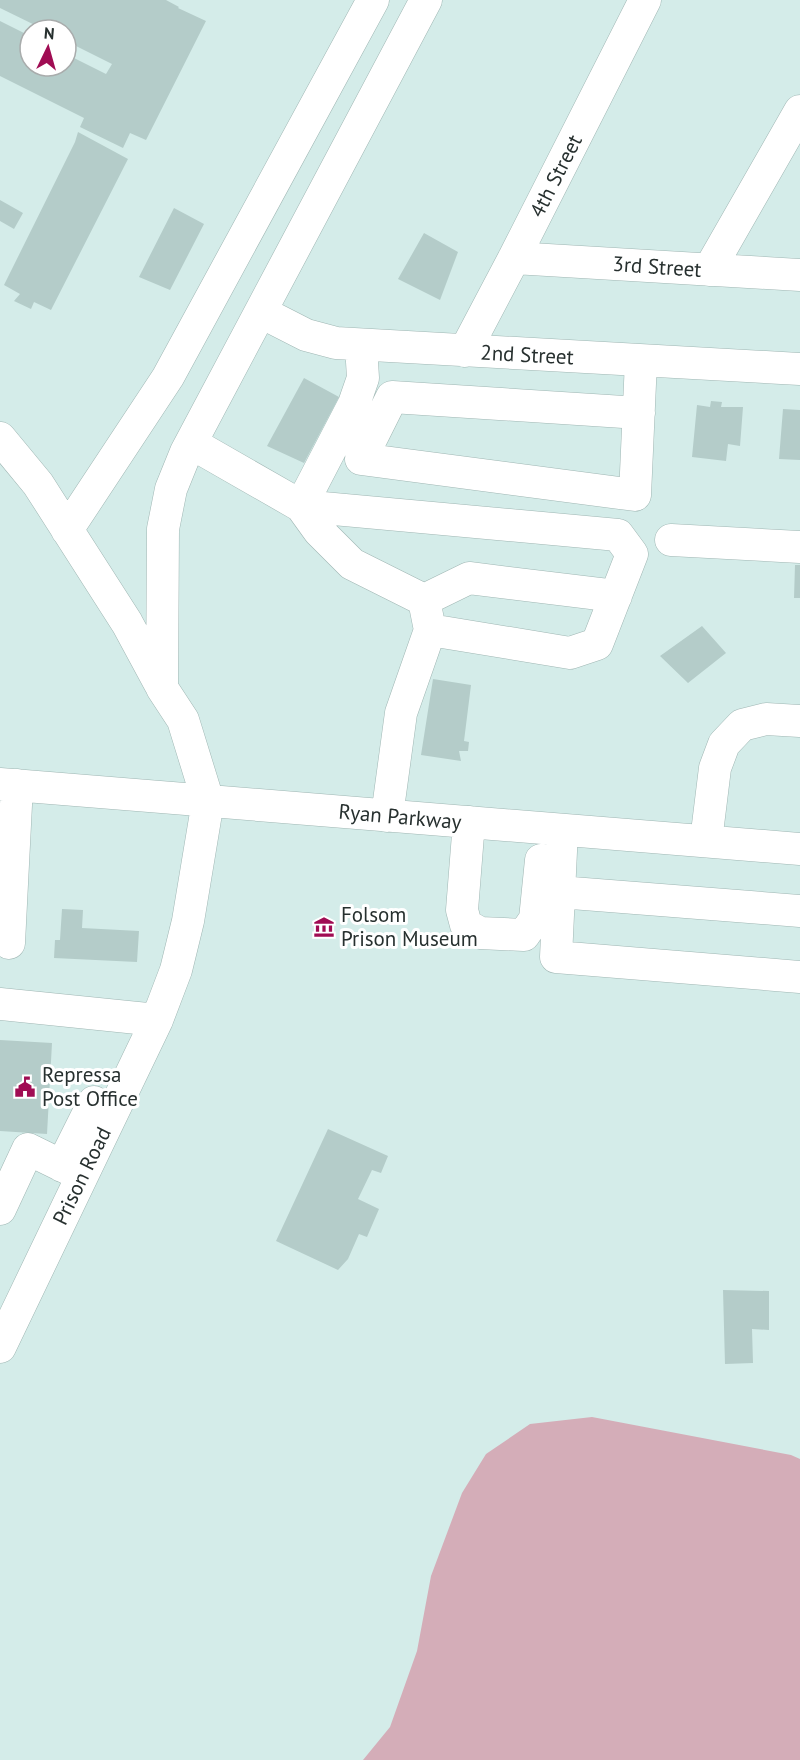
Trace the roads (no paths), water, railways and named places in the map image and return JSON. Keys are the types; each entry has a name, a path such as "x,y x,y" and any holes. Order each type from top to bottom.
{"street":[{"path":"67,530 168,377 373,0"},
{"path":"162,688 163,529 171,489 191,443 426,0"},
{"name":"4th Street","path":"465,351 645,0"},
{"path":"709,270 800,111"},
{"name":"3rd Street","path":"514,258 800,275"},
{"name":"2nd Street","path":"261,312 306,335 336,343 800,369"},
{"path":"301,506 354,404 363,378 361,345"},
{"path":"639,412 392,397 361,459 635,495 639,412 641,361"},
{"path":"0,438 38,484 127,623 162,688 183,720 208,801"},
{"path":"191,443 301,506 319,531 352,564 427,615 570,653 597,644 632,554 618,535 301,506"},
{"path":"670,540 800,547"},
{"path":"387,816 401,713 427,615 469,578 616,596"},
{"path":"706,841 715,768 724,744 742,725 766,719 800,721"},
{"path":"9,784 9,943"},
{"name":"Ryan Parkway","path":"9,784 800,849"},
{"name":"Prison Road","path":"0,1347 72,1171 147,1019 176,970 188,921 208,801"},
{"path":"469,822 462,910 466,925 480,933 524,935 535,920 553,829"},
{"path":"553,829 559,892 556,957 800,977"},
{"path":"559,892 800,911"},
{"path":"2,1008 147,1019"},
{"path":"0,1209 28,1149 72,1171"}],"place":[{"name":"Folsom Prison Museum","path":"324,927"},
{"name":"Repressa Post Office","path":"25,1087"}]}
